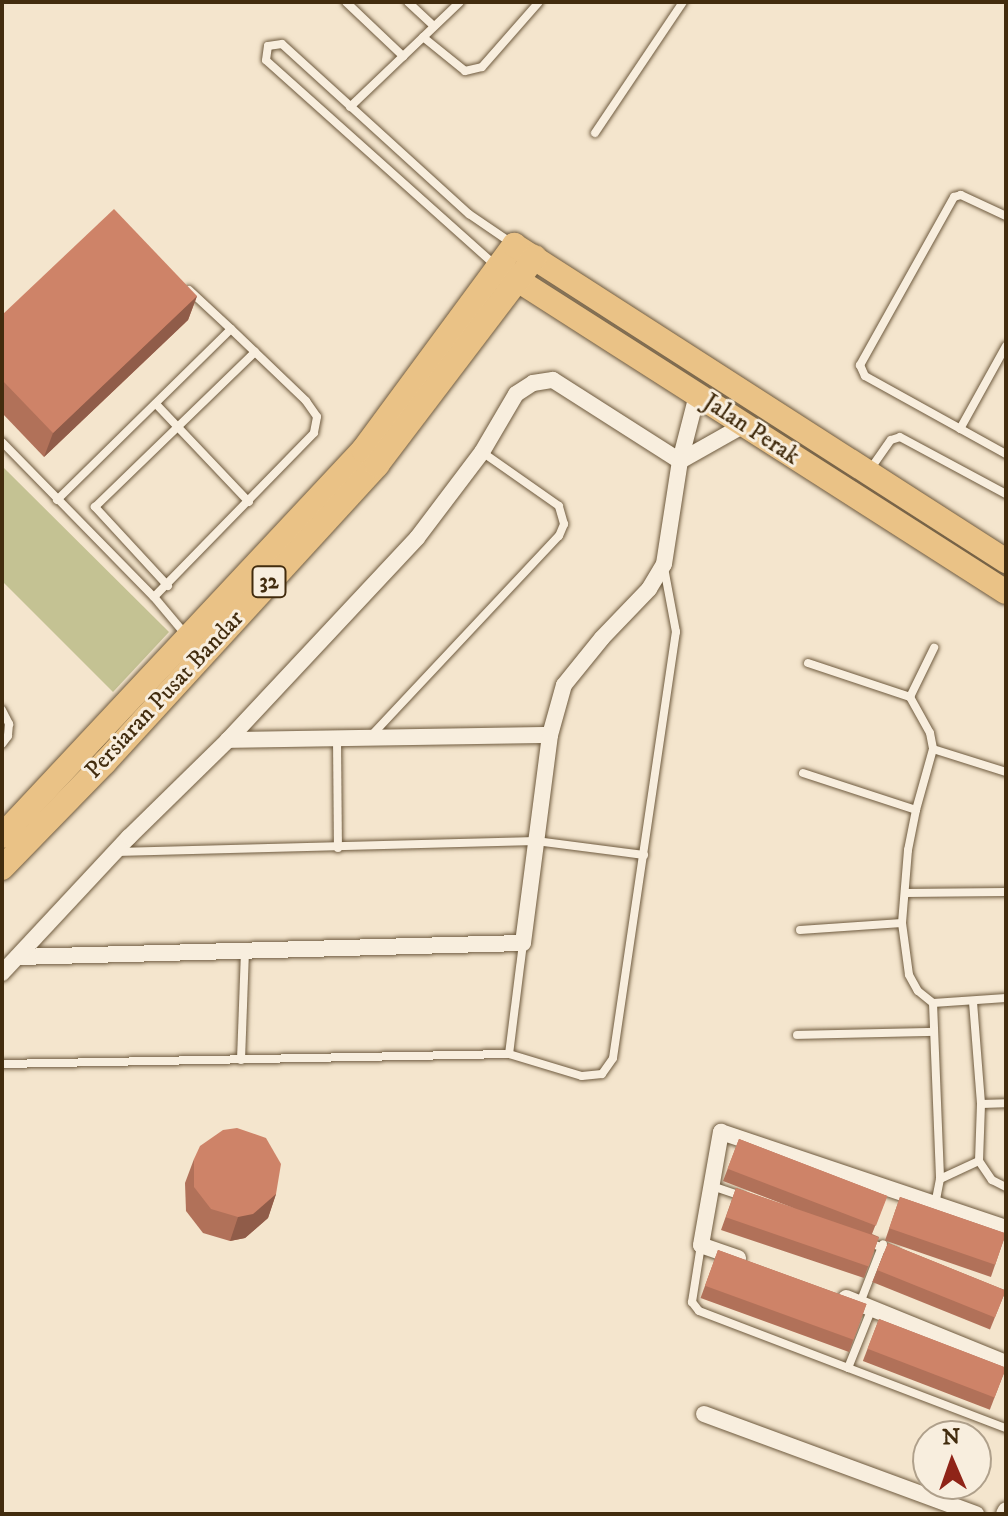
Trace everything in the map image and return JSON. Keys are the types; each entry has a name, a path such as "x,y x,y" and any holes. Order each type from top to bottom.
{"main road":[{"name":"Persiaran Pusat Bandar","path":"4,829 189,638 363,450 496,267 525,251"},
{"name":"Persiaran Pusat Bandar","path":"2,868 105,762 377,465 517,280 525,251"},
{"name":"Jalan Perak","path":"525,251 870,470 1006,561"},
{"name":"Jalan Perak","path":"496,267 1006,592"},
{"path":"745,391 743,408 752,430"}],"street":[{"path":"2,973 115,852 228,740 417,538 482,452 516,394 533,383 553,380 680,461"},
{"path":"18,957 523,943 550,735 564,685 649,589 664,564 680,461 697,395"},
{"path":"680,461 752,430"},
{"path":"228,740 550,735"},
{"path":"759,1266 701,1245 721,1132 901,1200 935,1204 1006,1228"},
{"path":"831,1293 1006,1363"},
{"path":"704,1414 976,1514"}],"lane":[{"path":"346,2 403,56"},
{"path":"408,2 434,26"},
{"path":"350,107 460,2"},
{"path":"423,37 465,71 482,67 539,2"},
{"path":"595,133 683,2"},
{"path":"496,267 266,60 268,46 282,44 469,214 525,251"},
{"path":"1006,216 961,195 954,197 860,365 865,376 1006,454"},
{"path":"154,597 314,433 317,417 306,401 184,286"},
{"path":"57,500 231,329"},
{"path":"960,429 1006,346"},
{"path":"168,586 95,507 255,352"},
{"path":"156,404 174,428 249,502"},
{"path":"852,494 891,440 900,437 1006,494"},
{"path":"2,442 154,597 189,638"},
{"path":"369,738 559,536 564,524 559,506 482,452"},
{"path":"2,1064 509,1054 582,1076 602,1074 613,1058 676,632 664,564"},
{"path":"910,697 934,648"},
{"path":"808,663 910,697 930,733 933,749 916,810 902,923 909,975 918,991 933,1003 1006,998"},
{"path":"2,710 9,724 8,736 2,744"},
{"path":"337,738 338,848"},
{"path":"933,749 1006,772"},
{"path":"803,773 916,810"},
{"path":"115,852 536,841 644,855"},
{"path":"905,893 1006,892"},
{"path":"800,930 902,923"},
{"path":"509,1054 523,943"},
{"path":"241,1060 245,950"},
{"path":"973,1002 981,1104 979,1161 992,1180 1006,1187"},
{"path":"933,1003 940,1179 935,1204"},
{"path":"797,1035 934,1032"},
{"path":"981,1104 1006,1103"},
{"path":"940,1179 979,1161"},
{"path":"712,1186 754,1201"},
{"path":"848,1368 887,1234"},
{"path":"853,1237 909,1258"},
{"path":"701,1245 692,1302 695,1308 1006,1428"}],"shaded area":[{"path":"2,466 169,632 113,692 2,581"}],"building":[{"path":"114,209 197,296 53,433 2,380 2,315"},
{"path":"237,1128 266,1138 281,1164 276,1194 253,1214 238,1217 211,1209 194,1187 194,1159 200,1146 223,1130"},
{"path":"739,1139 887,1196 876,1226 728,1169"},
{"path":"736,1188 879,1237 869,1266 726,1217"},
{"path":"900,1197 1006,1233 995,1265 889,1228"},
{"path":"888,1243 1006,1291 995,1317 877,1270"},
{"path":"718,1250 866,1304 853,1340 705,1286"},
{"path":"879,1319 1006,1368 994,1398 868,1349"}]}
